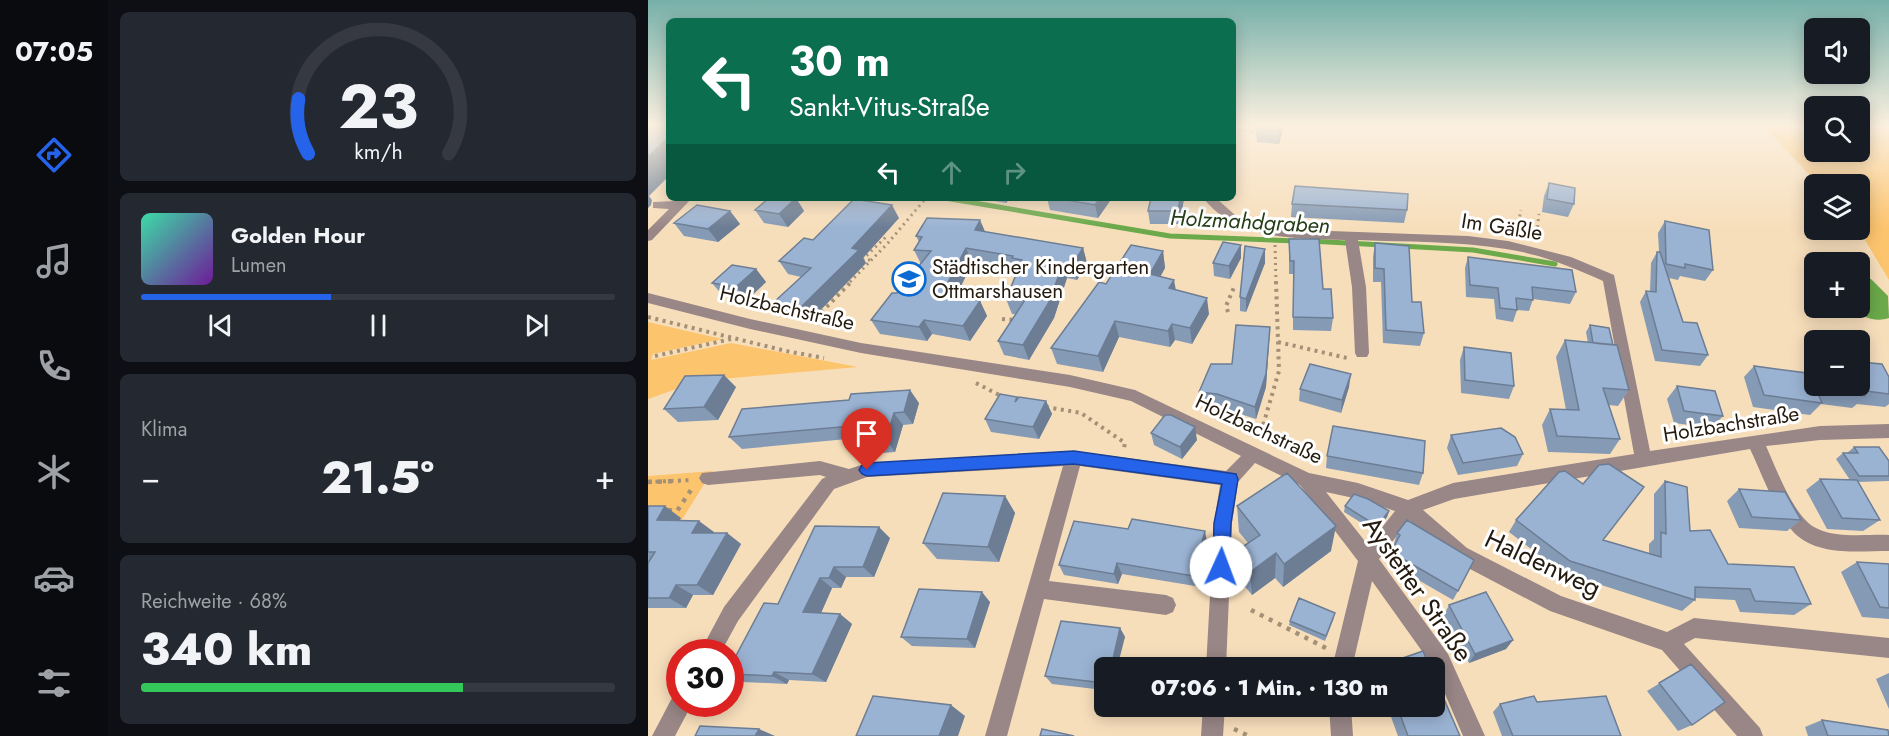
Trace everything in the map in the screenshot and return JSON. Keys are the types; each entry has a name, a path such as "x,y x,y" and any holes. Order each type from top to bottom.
{"street":[{"name":"Im Gäßle","path":"1212,201 1231,218 1274,233 1468,240 1513,247 1566,260 1609,278 1644,461"},
{"path":"657,205 682,202"},
{"path":"648,237 682,202"},
{"path":"1351,236 1359,287 1362,353"},
{"name":"Holzbachstraße","path":"648,298 800,334 961,365 1070,381 1135,396 1306,480 1358,491 1408,508 1453,491 1755,441 1820,433 1889,430"},
{"path":"1755,441 1794,520 1806,532 1827,540 1889,543"},
{"path":"1217,657 1222,523 1230,479 1254,453"},
{"path":"717,639 731,614 828,484 867,470 1074,458 1230,479"},
{"path":"996,736 1074,458"},
{"path":"708,478 820,468 848,476"},
{"name":"Aystetter Straße","path":"1306,480 1368,559 1441,661 1474,736"},
{"path":"1345,657 1368,559 1408,508"},
{"name":"Haldenweg","path":"1408,508 1460,554 1557,604 1668,642 1752,736"},
{"path":"1038,589 1166,605"},
{"path":"1668,642 1694,628 1889,648"},
{"path":"663,736 674,717"},
{"path":"1212,736 1213,717"},
{"path":"1341,717 1342,736"}],"path":[{"path":"800,334 871,261 923,201"},
{"path":"1513,247 1521,210"},
{"path":"1534,252 1539,214"},
{"path":"1254,453 1279,371 1274,233"},
{"path":"871,261 863,259 888,235"},
{"path":"995,269 1030,277"},
{"path":"1228,312 1226,306 1234,285"},
{"path":"1002,319 1026,320"},
{"path":"655,356 734,339"},
{"path":"1278,342 1362,362 1362,353"},
{"path":"961,365 962,377 1011,401"},
{"path":"1034,405 1081,412 1125,443 1120,464"},
{"path":"648,482 699,479 677,510 664,510"},
{"path":"1251,610 1333,657"}],"shaded area":[{"path":"1795,159 1804,159 1804,162 1870,162 1870,159 1889,159 1889,280 1865,240 1870,240 1870,174 1809,174"},
{"path":"1870,279 1888,296 1889,318 1870,318"},
{"path":"648,322 722,339 653,354 651,360 731,343 858,367 699,381 648,399"},
{"path":"713,471 708,478 648,574 648,476"}],"building":[{"path":"1549,183 1575,188 1574,204 1547,199"},
{"path":"1295,186 1408,194 1407,210 1292,204"},
{"path":"766,201 793,201 779,214 755,210"},
{"path":"852,201 892,205 852,248 859,250 800,308 774,302 811,268 779,261 804,238 813,240"},
{"path":"1072,201 1098,201 1095,205"},
{"path":"1150,201 1180,201 1178,211 1148,211"},
{"path":"697,205 730,211 708,229 674,223"},
{"path":"927,218 980,220 975,230 1083,248 1072,265 1063,264 1048,304 1023,345 998,341 1025,300 1006,299 1022,260 1012,258 1013,256 966,248 942,294 980,301 963,326 924,320 919,327 871,320 892,293 897,293 931,251 914,250 922,237 916,236"},
{"path":"1665,221 1709,230 1713,270 1685,264 1685,268 1666,264"},
{"path":"1289,239 1319,239 1323,289 1331,289 1333,318 1293,317 1294,261 1290,261"},
{"path":"1223,242 1241,245 1229,266 1213,263"},
{"path":"1375,243 1409,246 1412,302 1421,302 1424,333 1386,330 1384,269 1375,268"},
{"path":"1131,245 1163,251 1150,274 1174,280 1169,288 1207,298 1190,328 1172,324 1168,331 1115,321 1098,356 1051,348 1099,282 1106,284"},
{"path":"1245,246 1265,249 1246,299 1240,297"},
{"path":"1657,252 1660,252 1683,322 1697,323 1708,355 1662,350 1646,291 1656,292"},
{"path":"1468,257 1572,270 1576,292 1532,287 1533,300 1516,298 1517,310 1500,308 1498,288 1470,285"},
{"path":"732,265 756,269 736,287 712,283"},
{"path":"1236,325 1270,327 1266,374 1255,407 1217,394 1199,392 1211,364 1232,364"},
{"path":"1590,325 1609,328 1613,345 1593,343"},
{"path":"1565,340 1617,345 1629,390 1603,388 1620,439 1557,436 1550,409 1579,410"},
{"path":"1464,347 1511,353 1514,386 1465,380"},
{"path":"1870,363 1882,364 1889,377 1889,394 1870,392"},
{"path":"1310,364 1351,374 1342,400 1300,389"},
{"path":"1754,366 1804,373 1804,396 1819,396 1822,403 1764,395"},
{"path":"724,375 704,407 664,409 685,376"},
{"path":"1677,386 1715,391 1723,416 1684,411"},
{"path":"910,390 904,412 894,413 886,440 846,442 851,426 729,437 742,409 849,400 851,394"},
{"path":"1000,394 1017,397 1015,402 1019,397 1046,401 1033,427 985,419"},
{"path":"1165,415 1171,415 1195,427 1180,447 1151,433"},
{"path":"1333,426 1425,441 1423,473 1327,456"},
{"path":"1501,428 1515,437 1523,454 1463,463 1451,435"},
{"path":"1854,447 1879,447 1889,461 1889,476 1859,476 1843,453 1858,453"},
{"path":"1609,464 1644,487 1603,540 1661,557 1661,532 1666,534 1665,481 1687,487 1690,531 1710,530 1728,564 1794,567 1811,604 1755,601 1750,589 1695,587 1695,600 1570,561 1516,520 1559,472 1565,471 1583,484 1599,465"},
{"path":"1287,473 1336,526 1284,564 1276,553 1250,572 1235,552 1260,535 1237,506"},
{"path":"1820,479 1857,480 1880,520 1842,518"},
{"path":"1739,489 1785,492 1801,520 1752,517"},
{"path":"943,493 1005,496 988,547 923,543"},
{"path":"1354,494 1389,511 1377,526 1345,506"},
{"path":"648,506 665,506 657,520 699,521 692,533 727,533 697,585 676,585 669,598 648,598 648,563 655,552 648,552"},
{"path":"1132,519 1205,531 1193,576 1117,563 1114,574 1059,565 1074,521 1128,529"},
{"path":"1407,520 1474,560 1458,591 1391,552 1400,535 1397,533"},
{"path":"815,526 879,527 863,567 834,567 829,578 820,578 803,612 840,614 812,674 774,672 772,676 744,675 744,641 764,603 778,604"},
{"path":"1857,562 1889,564 1889,608 1880,607"},
{"path":"919,589 982,592 967,639 901,637"},
{"path":"1486,592 1513,640 1475,654 1449,605"},
{"path":"1299,598 1335,613 1326,636 1290,621"},
{"path":"1061,621 1120,628 1113,657 1094,657 1094,682 1045,676"},
{"path":"1423,651 1425,657 1406,657"},
{"path":"1691,664 1725,702 1692,725 1659,683"},
{"path":"873,696 951,705 939,736 856,736"},
{"path":"1534,696 1537,702 1606,696 1621,736 1513,736 1500,704"},
{"path":"1445,701 1460,736 1408,736 1401,717 1445,717"},
{"path":"1822,720 1888,730 1889,736 1828,736"},
{"path":"700,726 759,729 755,736 695,736"},
{"path":"1042,729 1074,736 1040,736"}],"waterway":[{"name":"Holzmahdgraben","path":"963,201 1170,236 1296,241"},
{"name":"Holzmahdgraben","path":"1310,241 1473,250 1555,264"}],"place":[{"name":"Städtischer Kindergarten Ottmarshausen","path":"909,279"}],"route":[{"path":"867,470 1074,458 1230,479 1222,523 1221,567"}]}
